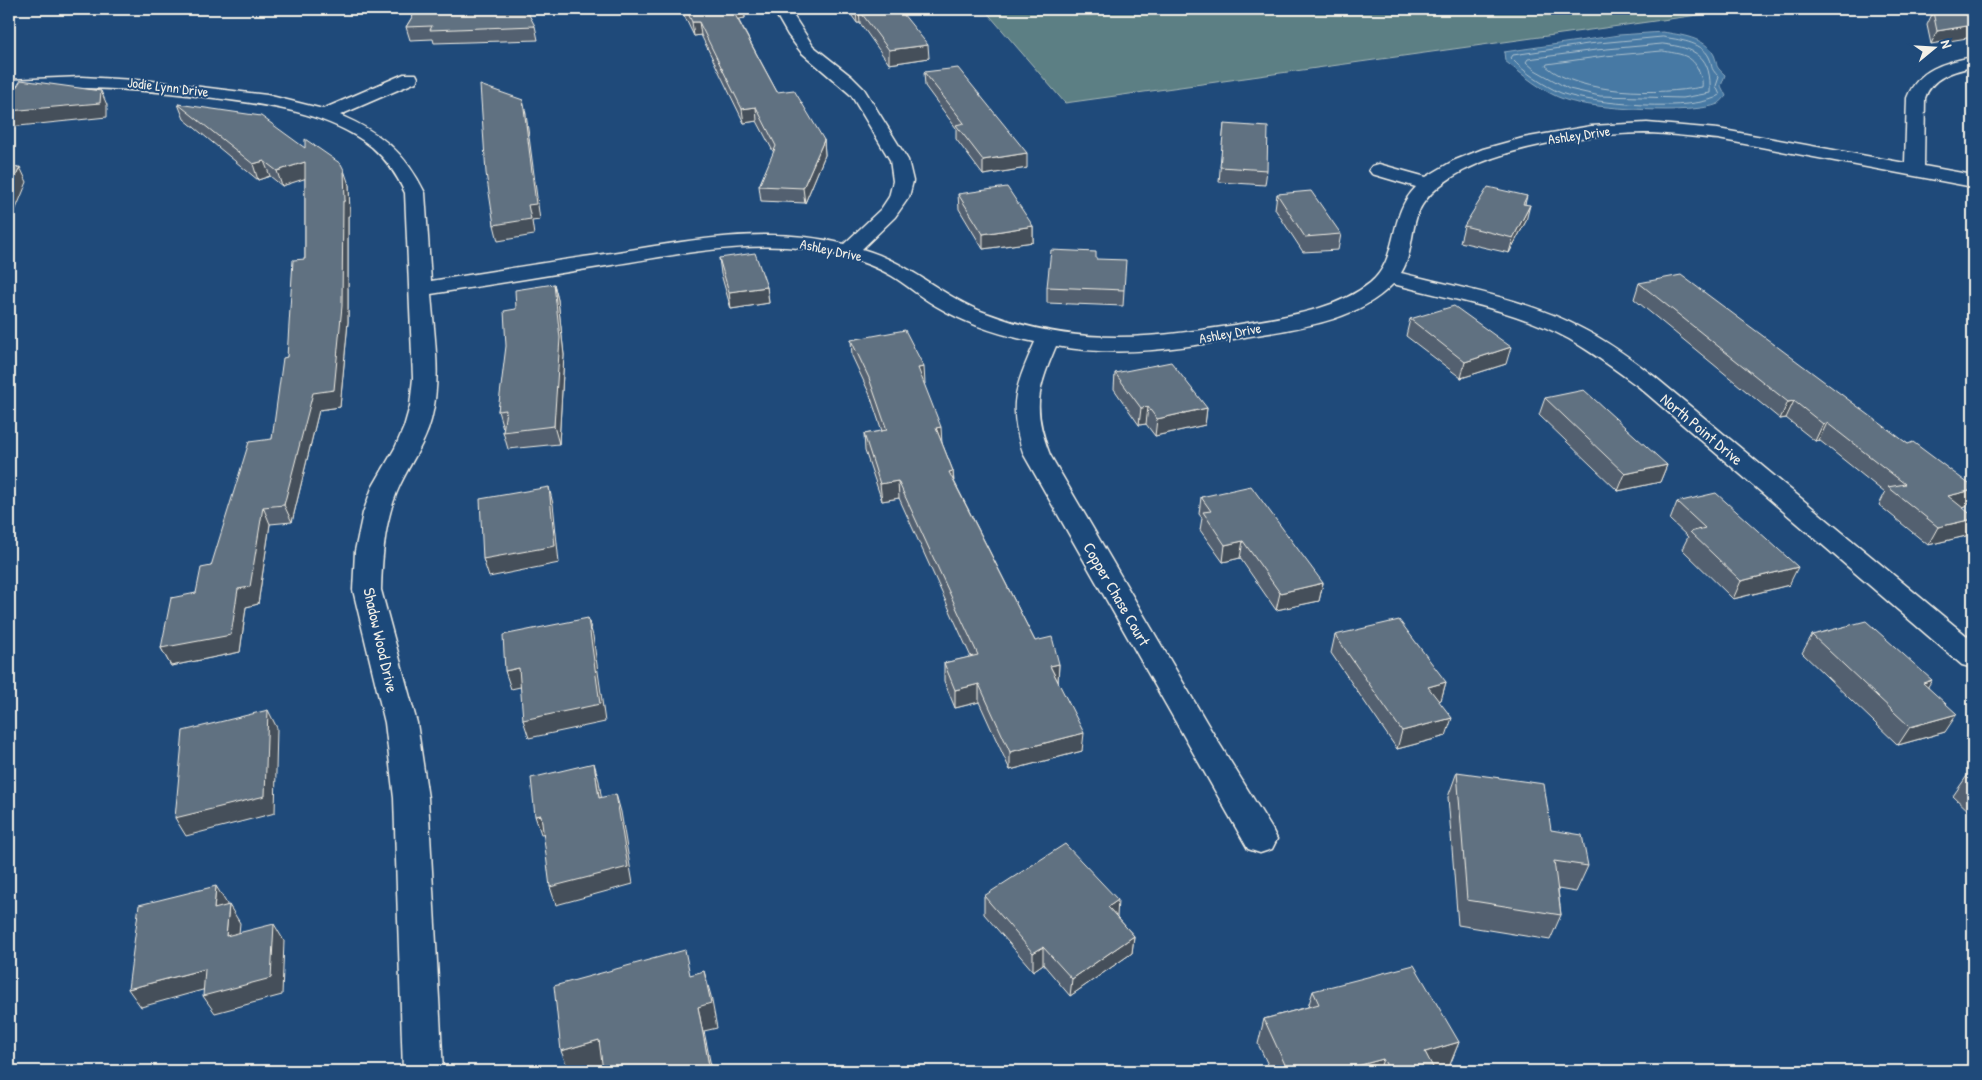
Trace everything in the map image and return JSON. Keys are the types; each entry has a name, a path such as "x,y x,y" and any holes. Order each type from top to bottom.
{"street":[{"path":"782,9 805,48 850,83 858,92 899,160 903,181 899,197 888,213 848,251"},
{"path":"1914,170 1918,87 1927,78 1942,70 1973,62"},
{"path":"324,115 410,78"},
{"name":"Jodie Lynn Drive","path":"9,86 68,81 126,82 270,101 324,115"},
{"name":"Shadow Wood Drive","path":"324,115 372,138 391,154 406,173 415,194 426,378 423,404 414,435 386,487 372,526 366,590 401,723 411,798 418,1070"},
{"name":"Ashley Drive","path":"422,289 691,246 736,241 798,242 848,251 869,258 895,269 947,304 977,318 1013,330 1048,338 1096,344 1139,344 1181,341 1286,323 1329,313 1357,301 1378,287 1389,276 1401,254 1406,218 1416,199 1429,184 1444,173 1468,160 1529,142 1589,133 1650,128 1718,134 1973,181"},
{"path":"1379,170 1429,184"},
{"name":"North Point Drive","path":"1389,276 1510,308 1576,334 1610,355 1647,382 1973,657"},
{"name":"Copper Chase Court","path":"1048,338 1027,387 1025,412 1031,440 1042,463 1195,731 1260,839"}],"green space":[{"path":"984,9 1741,9 1065,103"}],"water":[{"path":"1663,32 1692,38 1705,44 1710,49 1718,67 1725,75 1721,86 1726,96 1718,104 1688,109 1643,110 1579,103 1550,93 1505,61 1504,52 1619,35"}],"building":[{"path":"417,9 526,9 535,26 430,30 432,26 406,27"},
{"path":"686,9 732,9 777,92 794,90 824,140 803,188 759,186 776,146 756,107 742,109 699,22 692,22"},
{"path":"855,9 899,9 928,45 889,50 859,10"},
{"path":"1944,9 1973,9 1973,25 1937,31 1933,12"},
{"path":"958,68 1027,153 983,160 956,125 964,123 924,72"},
{"path":"21,80 101,91 100,103 9,111 9,99"},
{"path":"480,85 523,100 536,204 528,205 531,219 494,225 486,173"},
{"path":"178,104 261,116 305,148 305,139 341,164 344,170 345,201 343,201 342,306 334,390 313,393 284,505 263,507 250,587 238,589 231,635 161,648 171,598 196,593 201,568 211,566 249,442 272,439 283,358 287,357 293,260 305,259 305,162 277,171 264,161 253,164"},
{"path":"1224,124 1268,127 1267,170 1220,167"},
{"path":"20,167 9,192 9,168"},
{"path":"1007,187 1033,226 983,234 958,194"},
{"path":"1488,187 1527,196 1523,204 1530,205 1513,238 1464,226"},
{"path":"1311,191 1341,234 1305,237 1277,194"},
{"path":"1051,250 1096,252 1096,259 1126,260 1124,290 1047,287"},
{"path":"755,253 767,287 729,292 719,258"},
{"path":"1681,275 1908,444 1913,442 1973,487 1973,490 1948,496 1973,516 1973,519 1938,527 1888,487 1905,484 1827,423 1823,424 1794,401 1788,402 1639,283"},
{"path":"554,284 560,338 554,426 503,432 506,410 498,411 506,346 504,311 516,309 515,290"},
{"path":"1454,306 1511,347 1465,362 1410,319"},
{"path":"905,330 924,367 918,368 941,427 936,428 953,471 949,472 1035,641 1052,637 1059,664 1050,666 1084,733 1010,752 979,684 955,690 944,663 978,655 898,481 880,484 864,434 887,430 869,378 851,340"},
{"path":"1171,362 1207,408 1157,419 1148,407 1141,408 1115,373"},
{"path":"1584,390 1667,465 1625,474 1545,398"},
{"path":"1251,486 1323,583 1280,593 1243,541 1225,545 1203,512 1211,511 1201,497"},
{"path":"549,487 555,546 483,559 480,499"},
{"path":"1716,493 1798,567 1741,581 1690,532 1705,528 1677,502"},
{"path":"588,618 600,704 523,720 519,668 505,671 503,635"},
{"path":"1399,620 1446,682 1428,687 1452,718 1402,731 1335,635"},
{"path":"1866,621 1932,680 1923,683 1957,714 1910,727 1812,635"},
{"path":"268,710 265,796 175,818 183,731"},
{"path":"594,763 599,798 616,794 628,867 550,887 541,815 535,816 531,778"},
{"path":"1457,772 1544,784 1551,830 1582,835 1588,866 1554,861 1561,915 1467,900"},
{"path":"1065,844 1118,900 1108,907 1134,936 1072,979 1043,947 1033,953 984,896"},
{"path":"216,886 214,909 229,905 226,936 274,924 271,978 203,996 205,969 128,989 139,905"},
{"path":"685,950 690,975 704,971 711,1003 698,1007 710,1071 603,1071 599,1040 561,1051 554,986"},
{"path":"1414,965 1459,1042 1425,1052 1435,1071 1390,1071 1383,1059 1339,1071 1288,1071 1264,1019 1319,1004 1313,991"}]}
